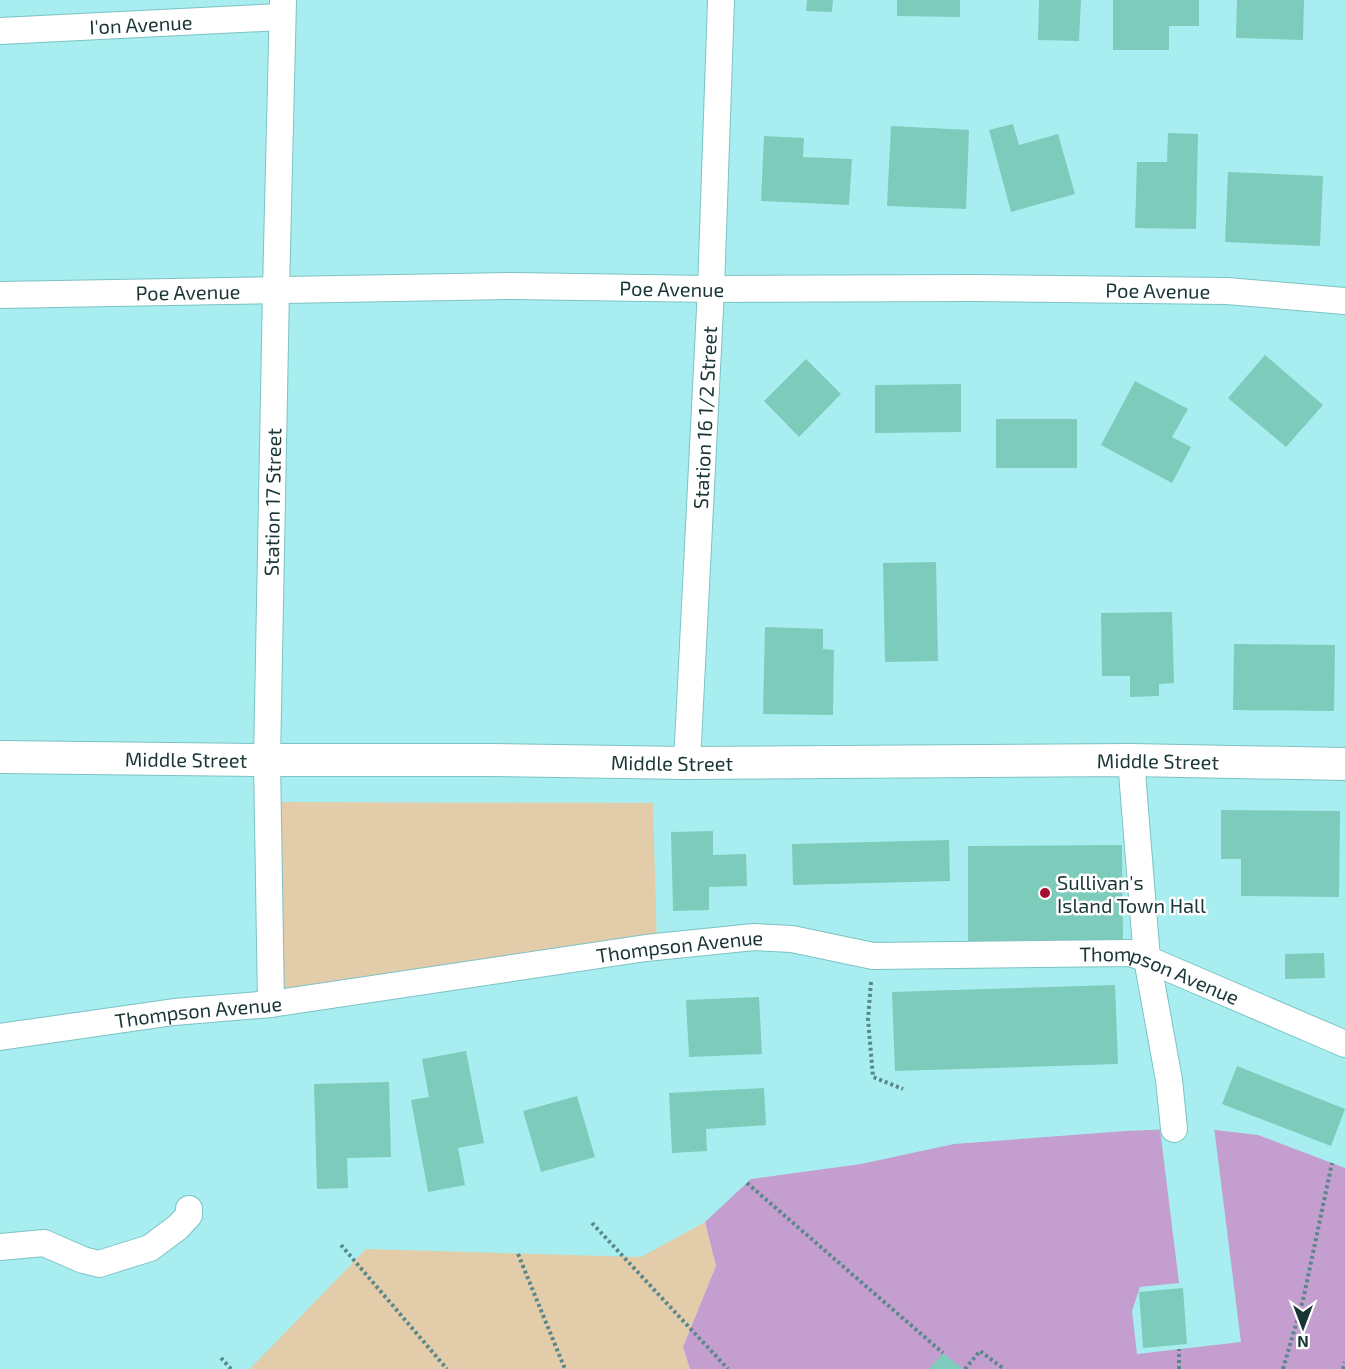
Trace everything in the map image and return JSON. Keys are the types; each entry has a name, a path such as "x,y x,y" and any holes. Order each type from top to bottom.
{"street":[{"name":"Station 16 1/2 Street","path":"687,763 711,289 721,0"},
{"name":"I'on Avenue","path":"0,31 283,9"},
{"name":"Station 17 Street","path":"271,1004 267,760 283,9"},
{"name":"Poe Avenue","path":"0,295 512,286 711,289 975,288 1227,291 1345,301"},
{"name":"Middle Street","path":"0,757 687,763 1131,760 1345,764"},
{"path":"1131,760 1147,959 1169,1080 1174,1129"},
{"name":"Thompson Avenue","path":"0,1037 174,1012 271,1004 646,948 754,937 792,939 873,956 1130,953 1345,1044"},
{"path":"0,1247 44,1243 82,1260 99,1271 150,1248 189,1215 189,1209"}],"path":[{"path":"873,956 868,1019 873,1077 903,1089"},
{"path":"1283,1369 1303,1300 1332,1163"},
{"path":"747,1183 943,1353"},
{"path":"592,1223 728,1369"},
{"path":"341,1245 447,1369"},
{"path":"519,1254 565,1369"},
{"path":"1179,1349 1179,1369"},
{"path":"965,1369 980,1351 1004,1369"},
{"path":"221,1358 231,1369"},
{"path":"1343,1369 1345,1362"}],"shaded area":[{"path":"267,802 653,803 657,947 271,1004"},
{"path":"1198,1128 1258,1135 1345,1168 1345,1369 690,1369 683,1347 716,1266 705,1222 751,1179 861,1164 954,1144"},
{"path":"705,1222 716,1266 683,1347 690,1369 250,1369 366,1249 641,1257"}],"pier":[{"path":"1198,1125 1214,1127 1241,1342 1137,1354 1132,1311 1140,1287 1179,1283 1160,1129"}],"building":[{"path":"807,0 833,0 832,12 806,11"},
{"path":"897,0 960,0 960,17 897,16"},
{"path":"1039,0 1081,0 1079,41 1038,40"},
{"path":"1113,0 1199,0 1199,26 1169,26 1169,50 1113,50"},
{"path":"1237,0 1304,0 1303,40 1236,38"},
{"path":"1013,124 1019,145 1058,134 1075,194 1011,212 989,130"},
{"path":"891,126 969,130 966,209 887,206"},
{"path":"1168,133 1198,134 1196,229 1135,228 1137,162 1167,162"},
{"path":"764,136 804,138 803,157 852,159 849,205 761,201"},
{"path":"1228,172 1323,176 1320,246 1225,242"},
{"path":"1265,355 1323,405 1286,447 1228,398"},
{"path":"806,359 841,394 799,437 764,401"},
{"path":"1135,381 1188,409 1172,437 1191,447 1172,483 1101,445"},
{"path":"961,384 961,432 875,433 875,385"},
{"path":"996,419 1077,419 1077,468 996,468"},
{"path":"936,562 938,661 885,662 883,563"},
{"path":"1172,612 1174,683 1159,684 1159,696 1130,697 1130,676 1102,676 1101,613"},
{"path":"765,627 823,629 823,649 834,650 833,715 763,714"},
{"path":"1234,644 1335,645 1334,711 1233,710"},
{"path":"1221,810 1340,811 1339,897 1241,896 1241,859 1221,859"},
{"path":"713,831 713,855 746,854 747,886 709,887 709,910 673,911 671,832"},
{"path":"949,840 950,881 793,885 792,844"},
{"name":"Sullivan's Island Town Hall","path":"1122,845 1123,940 968,941 968,846"},
{"path":"1324,953 1325,978 1285,979 1285,954"},
{"path":"1115,985 1118,1064 895,1071 892,992"},
{"path":"759,997 762,1054 689,1057 686,1000"},
{"path":"466,1051 484,1143 458,1148 465,1185 428,1192 411,1100 429,1097 422,1059"},
{"path":"1237,1066 1345,1109 1331,1146 1222,1104"},
{"path":"389,1082 391,1157 347,1158 348,1188 317,1189 314,1084"},
{"path":"764,1088 766,1125 706,1129 707,1151 672,1153 669,1093"},
{"path":"577,1096 595,1157 541,1172 523,1111"},
{"path":"1183,1288 1187,1344 1143,1348 1139,1292"},
{"path":"943,1353 963,1369 929,1369"}],"place":[{"name":"Sullivan's Island Town Hall","path":"1045,893"}]}
